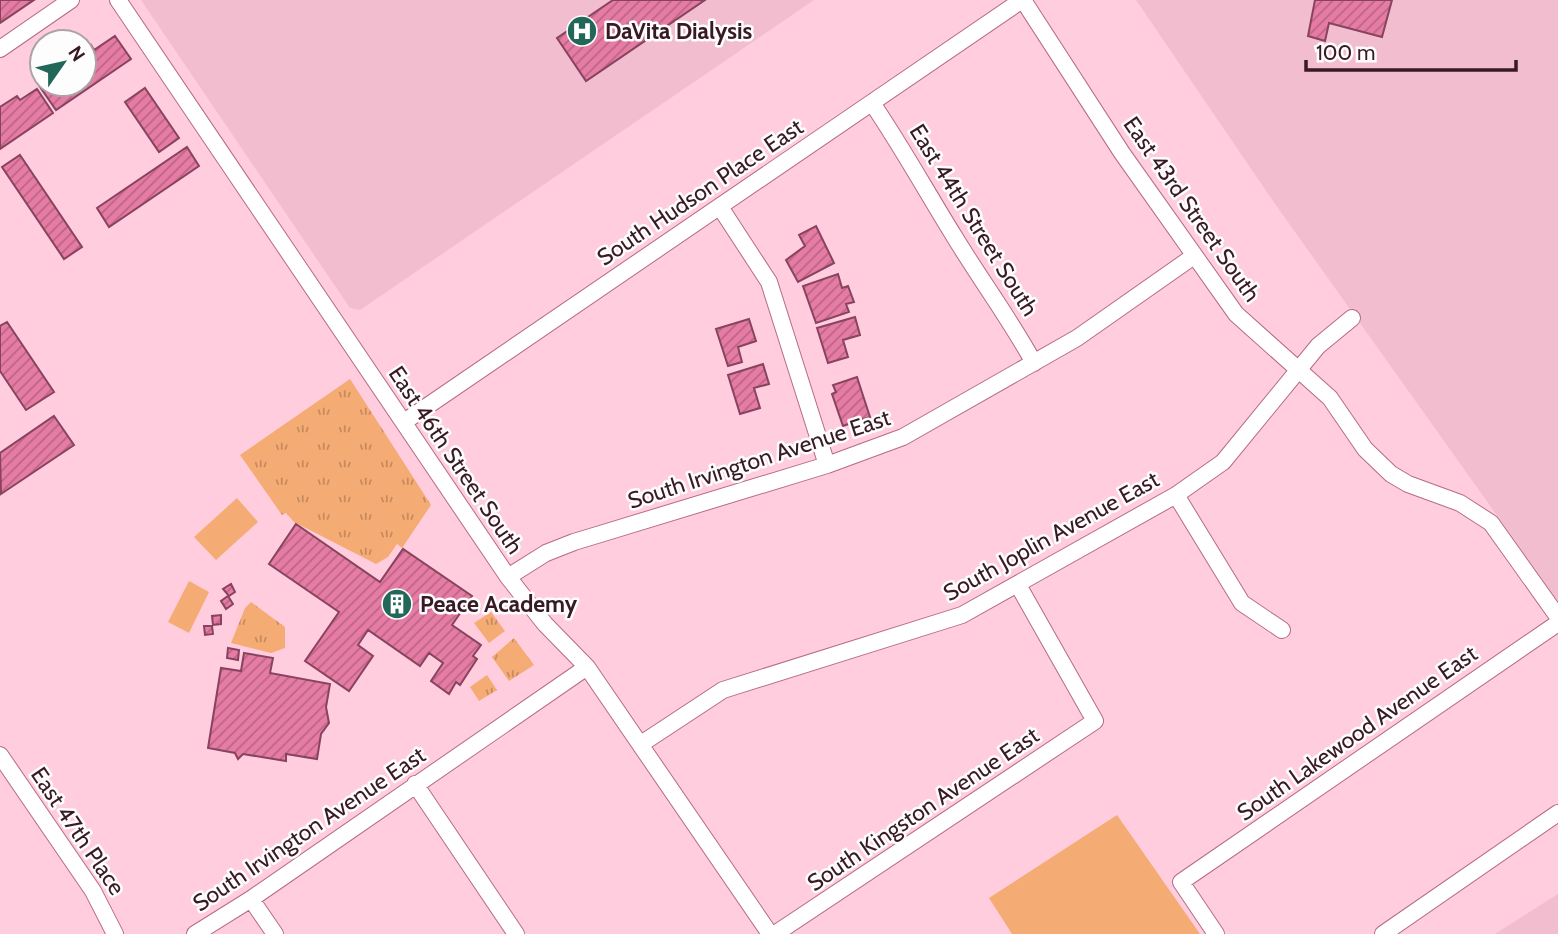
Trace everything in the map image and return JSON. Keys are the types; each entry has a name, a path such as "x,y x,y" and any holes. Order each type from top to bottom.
{"street":[{"path":"0,48 71,0"},
{"name":"East 46th Street South","path":"118,0 508,577 545,624 587,667 773,934"},
{"name":"South Hudson Place East","path":"404,422 566,309 1023,0"},
{"name":"East 43rd Street South","path":"1023,0 1122,153 1236,314 1330,398 1365,449 1391,474 1408,484 1460,503 1491,523 1558,617"},
{"name":"East 44th Street South","path":"872,103 915,166 954,236 1009,318 1034,363"},
{"path":"720,207 769,282 827,465"},
{"name":"South Irvington Avenue East","path":"508,577 546,552 573,542 827,465 903,437 1077,338 1194,256"},
{"name":"South Joplin Avenue East","path":"640,744 723,690 962,615 1175,495 1223,462 1318,346 1352,318"},
{"path":"1175,495 1242,603 1282,630"},
{"name":"South Kingston Avenue East","path":"773,934 1095,721 1018,585"},
{"name":"South Lakewood Avenue East","path":"1216,934 1181,882 1558,623"},
{"name":"South Irvington Avenue East","path":"195,934 251,899 587,667"},
{"name":"East 47th Place","path":"0,755 93,891 115,934"},
{"path":"415,784 516,934"},
{"path":"1382,934 1558,813"},
{"path":"251,899 275,934"}],"shaded area":[{"path":"141,0 814,0 360,310 350,308"},
{"path":"1136,0 1558,0 1558,601 1273,201"},
{"path":"1558,894 1558,934 1495,934"}],"green space":[{"path":"350,379 431,505 402,548 397,544 388,557 376,564 294,522 286,513 282,515 240,455"},
{"path":"237,498 258,522 216,560 194,537"},
{"path":"189,581 209,592 189,633 168,622"},
{"path":"251,602 285,627 285,648 271,653 231,643 245,608"},
{"path":"491,612 505,631 489,643 474,623"},
{"path":"514,638 534,665 509,681 492,657"},
{"path":"487,675 497,690 479,701 470,687"},
{"path":"1117,815 1200,934 1012,934 989,898"}],"building":[{"path":"0,0 34,0 0,23"},
{"path":"613,0 705,0 586,81 557,38"},
{"path":"1315,0 1392,0 1382,37 1329,23 1325,41 1308,36"},
{"path":"115,36 131,59 98,81 98,47"},
{"path":"145,88 179,138 159,152 125,102"},
{"path":"28,95 28,98 43,98 53,113 0,149 0,107 17,96 20,100"},
{"path":"48,98 74,98 56,110"},
{"path":"187,147 199,166 109,227 97,208"},
{"path":"20,155 82,247 64,259 2,167"},
{"path":"816,226 834,263 798,282 786,260 805,246 799,235"},
{"path":"838,274 842,288 848,286 854,302 846,304 849,312 816,323 803,286"},
{"path":"855,317 860,335 843,340 848,357 828,363 817,328"},
{"path":"749,319 756,341 738,347 742,362 728,366 716,329"},
{"path":"7,322 54,392 26,410 0,371 0,326"},
{"path":"763,364 769,384 754,388 760,408 740,414 728,375"},
{"path":"857,377 870,417 843,426 832,394 836,392 833,385"},
{"path":"54,416 74,445 1,494 0,453"},
{"name":"Peace Academy","path":"296,524 380,582 403,549 472,596 452,625 481,645 473,656 477,659 460,685 456,682 449,694 431,681 443,663 429,653 420,666 368,630 358,645 373,656 349,691 305,661 339,612 269,564"},
{"path":"231,584 235,592 229,596 223,589"},
{"path":"228,596 233,604 226,609 221,601"},
{"path":"221,615 221,624 213,625 212,616"},
{"path":"204,626 212,626 213,634 205,635"},
{"path":"228,648 239,650 238,660 227,658"},
{"path":"244,653 273,658 270,673 330,684 326,707 329,723 321,734 317,759 286,754 286,761 243,754 238,759 235,753 208,748 221,668 241,671"}],"place":[{"name":"DaVita Dialysis","path":"582,31"},
{"name":"Peace Academy","path":"397,604"}]}
